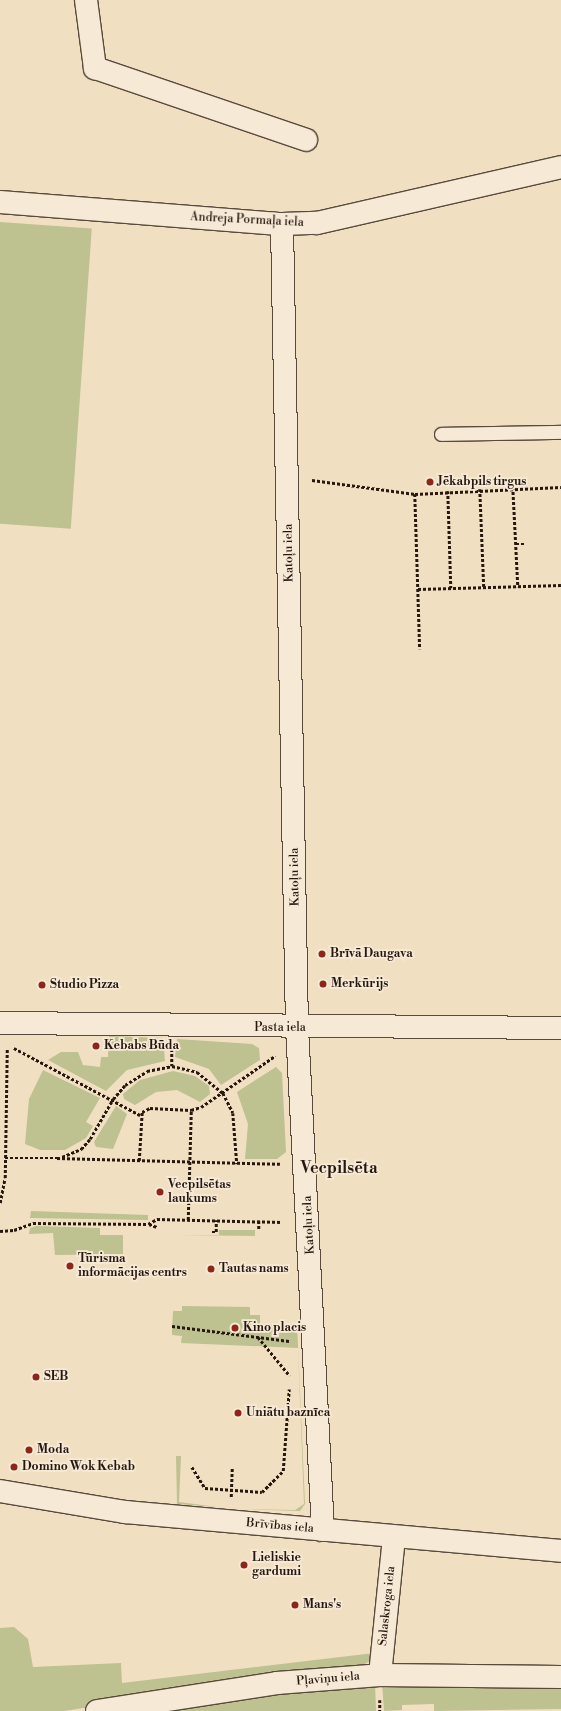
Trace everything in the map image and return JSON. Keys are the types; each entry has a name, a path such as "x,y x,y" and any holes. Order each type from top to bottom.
{"street":[{"path":"86,0 95,68 306,140"},
{"name":"Andreja Pormaļa iela","path":"0,202 282,224 317,223 354,217 561,167"},
{"name":"Katoļu iela","path":"282,224 288,477 297,1028 322,1530"},
{"name":"Pasta iela","path":"0,1023 297,1028 561,1028"},
{"name":"Brīvības iela","path":"0,1491 125,1512 561,1551"},
{"name":"Salaskroga iela","path":"380,1675 394,1537"},
{"name":"Pļaviņu iela","path":"97,1711 277,1683 380,1675 561,1677"}],"lane":[{"path":"441,434 561,432"}],"path":[{"path":"288,477 415,494 513,487 561,487"},
{"path":"513,487 518,587"},
{"path":"480,489 484,587"},
{"path":"448,491 451,588"},
{"path":"415,494 420,649"},
{"path":"516,544 526,544"},
{"path":"418,588 561,585"},
{"path":"0,1045 15,1044"},
{"path":"172,1044 172,1066"},
{"path":"7,1045 140,1115"},
{"path":"0,1203 6,1158 7,1045"},
{"path":"276,1050 281,1059"},
{"path":"140,1115 150,1108 191,1110 223,1092 278,1054"},
{"path":"57,1158 81,1149 90,1140 112,1099 136,1077 172,1066 197,1072 223,1092 233,1113 237,1164"},
{"path":"188,1220 191,1110"},
{"path":"139,1161 140,1115"},
{"path":"6,1158 57,1158 276,1165 287,1161"},
{"path":"148,1224 157,1219 289,1222"},
{"path":"212,1232 216,1232 216,1220"},
{"path":"259,1221 259,1230"},
{"path":"0,1231 14,1230 33,1223 148,1224 157,1227"},
{"path":"172,1326 298,1342"},
{"path":"192,1467 205,1488 262,1492 283,1471 290,1376 258,1337"},
{"path":"230,1506 232,1467"}],"green space":[{"path":"0,222 92,228 71,529 0,524"},
{"path":"109,1036 163,1038 165,1061 127,1070 106,1091 48,1060 61,1052 78,1052 83,1065 100,1067 101,1057 108,1057"},
{"path":"177,1039 252,1044 259,1048 260,1060 221,1085 209,1069 175,1057"},
{"path":"276,1067 282,1073 286,1152 277,1159 245,1159 248,1124 237,1092"},
{"path":"43,1070 100,1098 86,1122 93,1126 86,1138 65,1150 40,1150 25,1144 29,1099"},
{"path":"173,1071 195,1076 209,1086 210,1094 200,1102 177,1090 156,1092 135,1105 124,1099 123,1094 140,1080"},
{"path":"116,1106 127,1114 113,1149 96,1147 94,1142"},
{"path":"31,1211 148,1215 148,1220 30,1218"},
{"path":"36,1226 100,1228 100,1235 123,1235 123,1254 55,1255 53,1233 29,1234 30,1228"},
{"path":"219,1230 255,1230 255,1236 180,1235 219,1235"},
{"name":"Kino placis","path":"182,1306 250,1307 250,1315 260,1315 260,1324 297,1324 305,1504 300,1511 243,1509 295,1510 304,1504 298,1348 181,1343 182,1336 172,1335 172,1331 173,1311 182,1311"},
{"path":"176,1456 181,1456 179,1502 217,1507 177,1504"},
{"path":"14,1627 28,1639 33,1667 121,1663 122,1683 374,1653 372,1660 363,1665 64,1711 0,1711 0,1628"},
{"path":"561,1681 561,1709 434,1711 434,1704 402,1705 402,1710 384,1711 382,1683"},
{"path":"375,1682 376,1711 137,1711 283,1690"}],"place":[{"name":"Jēkabpils tirgus","path":"430,482"},
{"name":"Brīvā Daugava","path":"322,954"},
{"name":"Merkūrijs","path":"323,984"},
{"name":"Studio Pizza","path":"42,985"},
{"name":"Kebabs Būda","path":"96,1046"},
{"name":"Vecpilsētas laukums","path":"160,1192"},
{"name":"Tūrisma informācijas centrs","path":"70,1266"},
{"name":"Tautas nams","path":"211,1269"},
{"name":"Kino placis","path":"235,1328"},
{"name":"SEB","path":"36,1377"},
{"name":"Uniātu baznīca","path":"238,1413"},
{"name":"Moda","path":"29,1450"},
{"name":"Domino Wok Kebab","path":"14,1467"},
{"name":"Lieliskie gardumi","path":"244,1565"},
{"name":"Mans's","path":"295,1605"}],"district":[{"name":"Vecpilsēta","path":"339,1168"}]}
